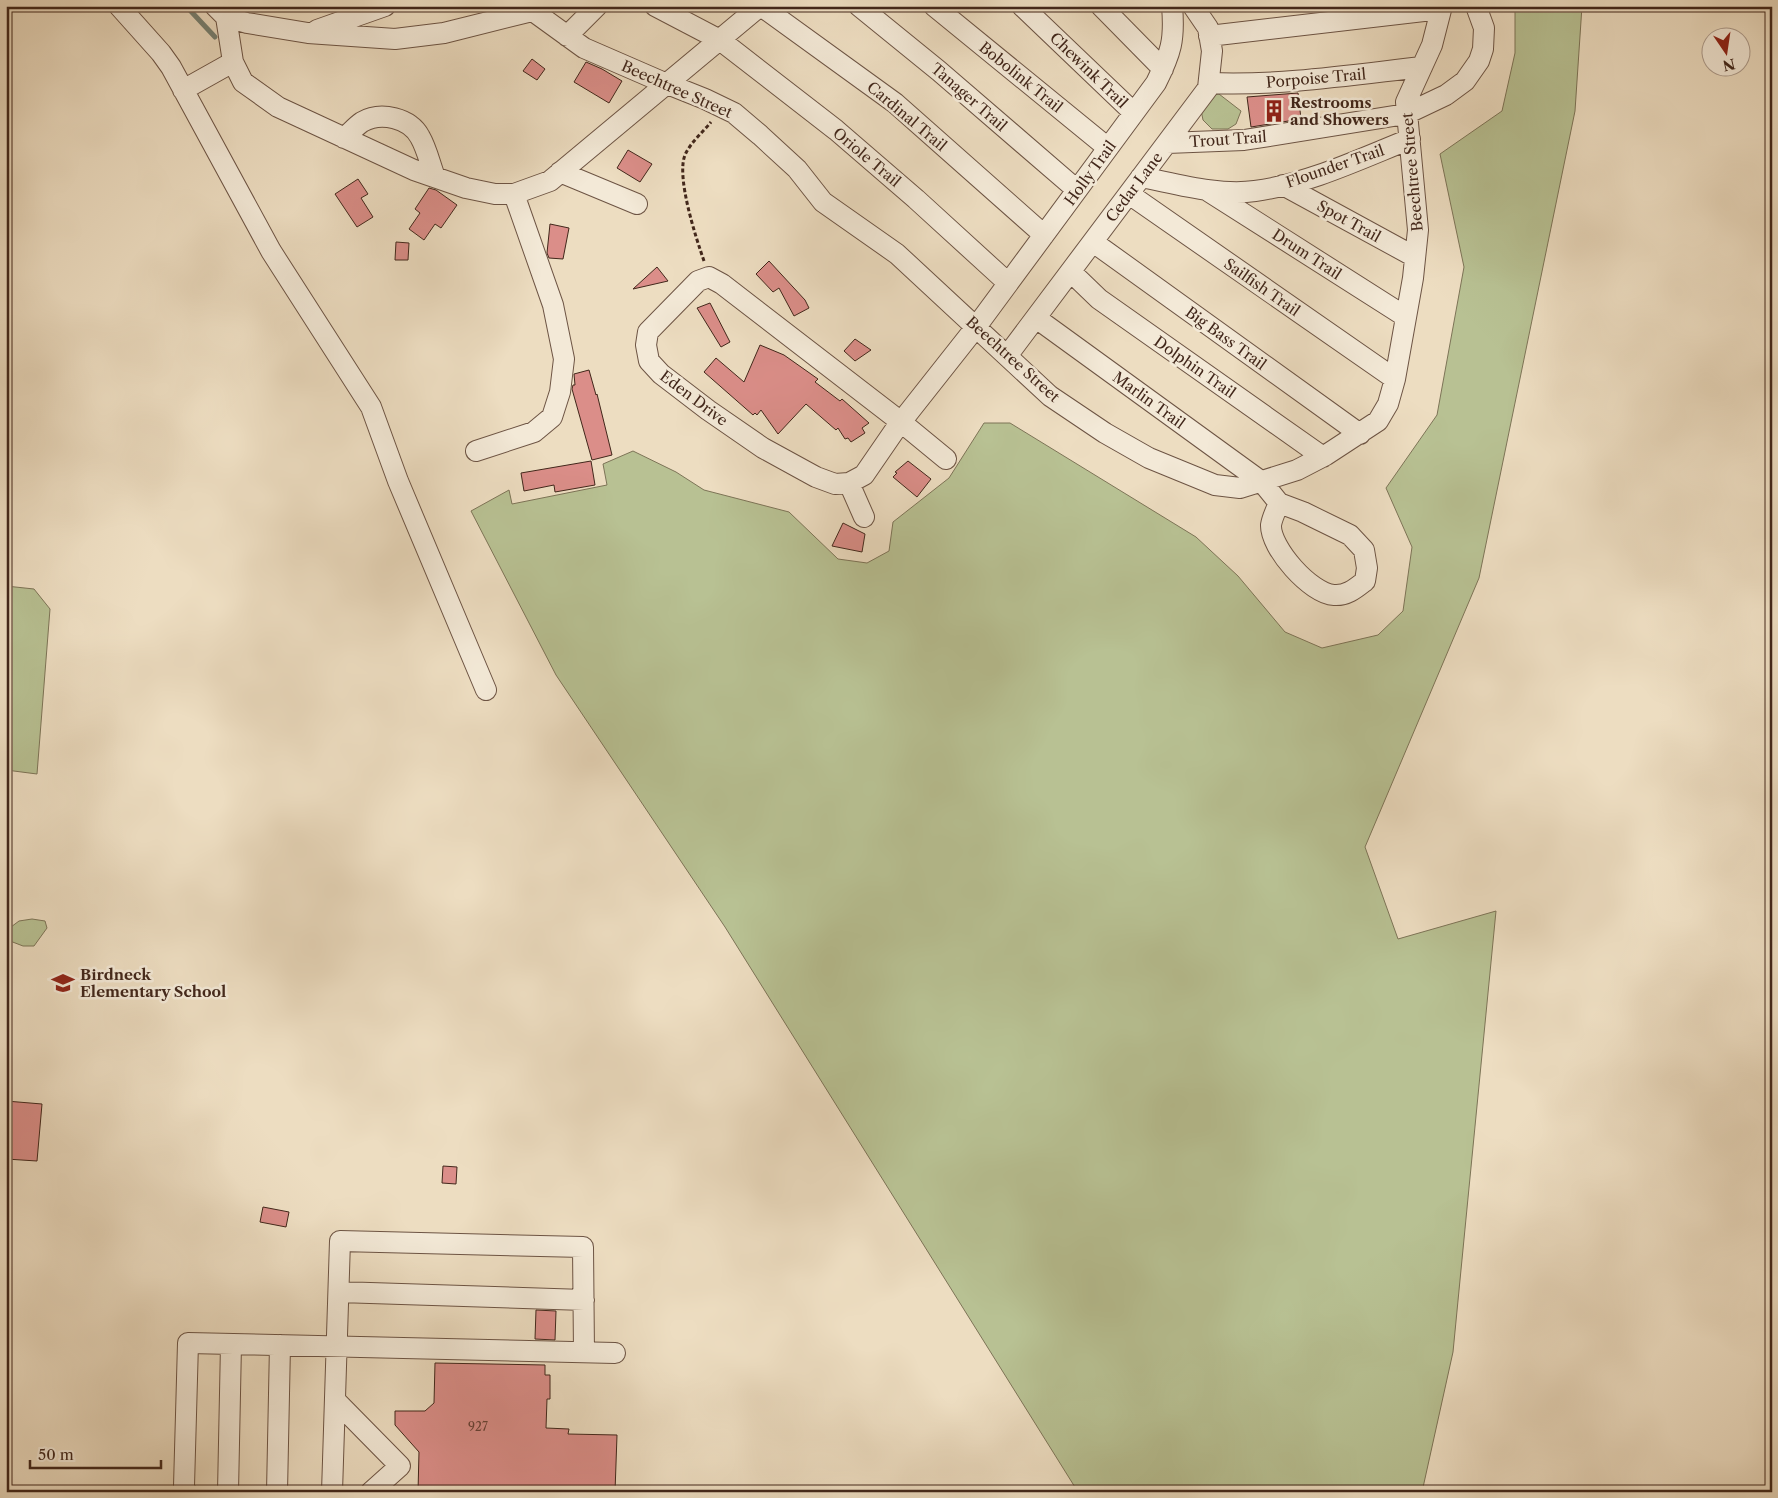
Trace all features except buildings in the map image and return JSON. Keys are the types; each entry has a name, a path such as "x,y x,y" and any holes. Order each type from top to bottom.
{"street":[{"path":"119,6 161,53 270,251 371,407 398,481 486,690"},
{"path":"308,33 385,6"},
{"path":"567,36 598,6"},
{"name":"Oriole Trail","path":"655,6 720,40 836,130 916,199 1008,283"},
{"path":"222,10 233,62 243,82 278,107 414,170 466,188 495,194 514,194 550,181 761,6"},
{"name":"Cardinal Trail","path":"761,6 896,103 1044,235"},
{"name":"Tanager Trail","path":"859,6 939,70 1077,190"},
{"name":"Bobolink Trail","path":"934,6 1108,148"},
{"name":"Chewink Trail","path":"1022,6 1134,114"},
{"path":"1101,6 1163,69"},
{"name":"Holly Trail","path":"976,327 1156,83 1170,56 1174,28 1172,6"},
{"name":"Cedar Lane","path":"1007,356 1208,88 1212,50 1208,28 1193,6"},
{"name":"Trout Trail","path":"1167,143 1244,140 1406,114 1446,95 1465,81 1479,61 1483,49 1484,28 1476,6"},
{"path":"1209,36 1442,7"},
{"name":"Beechtree Street","path":"532,8 584,48 734,113 796,169 824,202 897,254 1050,396 1106,433 1149,458 1215,485 1240,488 1298,470 1323,457 1378,421 1388,404 1395,379 1406,317 1416,257 1418,230 1406,102 1432,45 1442,7"},
{"path":"222,10 247,23 308,33 395,39 444,33 532,8"},
{"path":"183,90 233,62"},
{"name":"Porpoise Trail","path":"1209,83 1248,84 1422,67"},
{"path":"344,138 362,122 378,117 392,117 406,122 420,136 435,177"},
{"name":"Flounder Trail","path":"1142,177 1208,190 1254,191 1305,180 1410,139"},
{"path":"560,172 637,204"},
{"name":"Spot Trail","path":"1283,185 1416,257"},
{"name":"Drum Trail","path":"1208,190 1406,317"},
{"path":"476,451 534,432 552,417 560,392 564,359 553,305 514,194"},
{"name":"Sailfish Trail","path":"1129,194 1395,379"},
{"name":"Big Bass Trail","path":"1093,242 1360,434"},
{"name":"Dolphin Trail","path":"1071,272 1100,299 1323,457"},
{"path":"709,277 722,284 902,422 946,459"},
{"name":"Eden Drive","path":"709,277 698,281 648,332 646,345 649,361 661,374 708,410 763,448 816,477 835,484 849,483"},
{"name":"Marlin Trail","path":"1036,318 1262,482 1278,504"},
{"path":"864,517 849,483 864,475 902,422 976,327"},
{"path":"1278,504 1302,512 1350,534 1364,550 1367,568 1365,581 1351,592 1336,595 1322,593 1308,584 1277,547 1271,526 1278,504"},
{"path":"332,1492 340,1241 583,1247 584,1352"},
{"path":"338,1292 584,1300"},
{"path":"186,1492 184,1486 188,1343 615,1353"},
{"path":"228,1492 230,1344"},
{"path":"277,1492 280,1345"},
{"path":"335,1400 400,1466 371,1492"}],"path":[{"path":"709,277 694,230 684,184 683,166 685,154 723,108"}],"green space":[{"path":"1515,6 1582,6 1575,111 1479,578 1365,847 1398,939 1496,911 1453,1352 1422,1492 1078,1492 725,927 556,675 471,511 509,490 512,504 607,485 603,464 633,451 676,472 704,490 789,512 838,559 867,563 889,551 893,522 949,478 984,423 1010,423 1196,537 1238,576 1285,632 1322,648 1378,635 1403,611 1412,547 1386,488 1437,415 1464,267 1440,154 1502,111 1515,53"},
{"path":"1219,94 1241,111 1236,124 1228,129 1212,129 1203,120 1201,110 1212,95"},
{"path":"6,586 34,589 50,609 37,774 6,770"},
{"path":"32,919 45,921 47,928 34,946 23,946 10,941 11,927 19,921"}],"waterway":[{"path":"186,6 215,37"}],"place":[{"name":"Restrooms and Showers","path":"1274,111"},
{"name":"Birdneck Elementary School","path":"63,983"}]}
